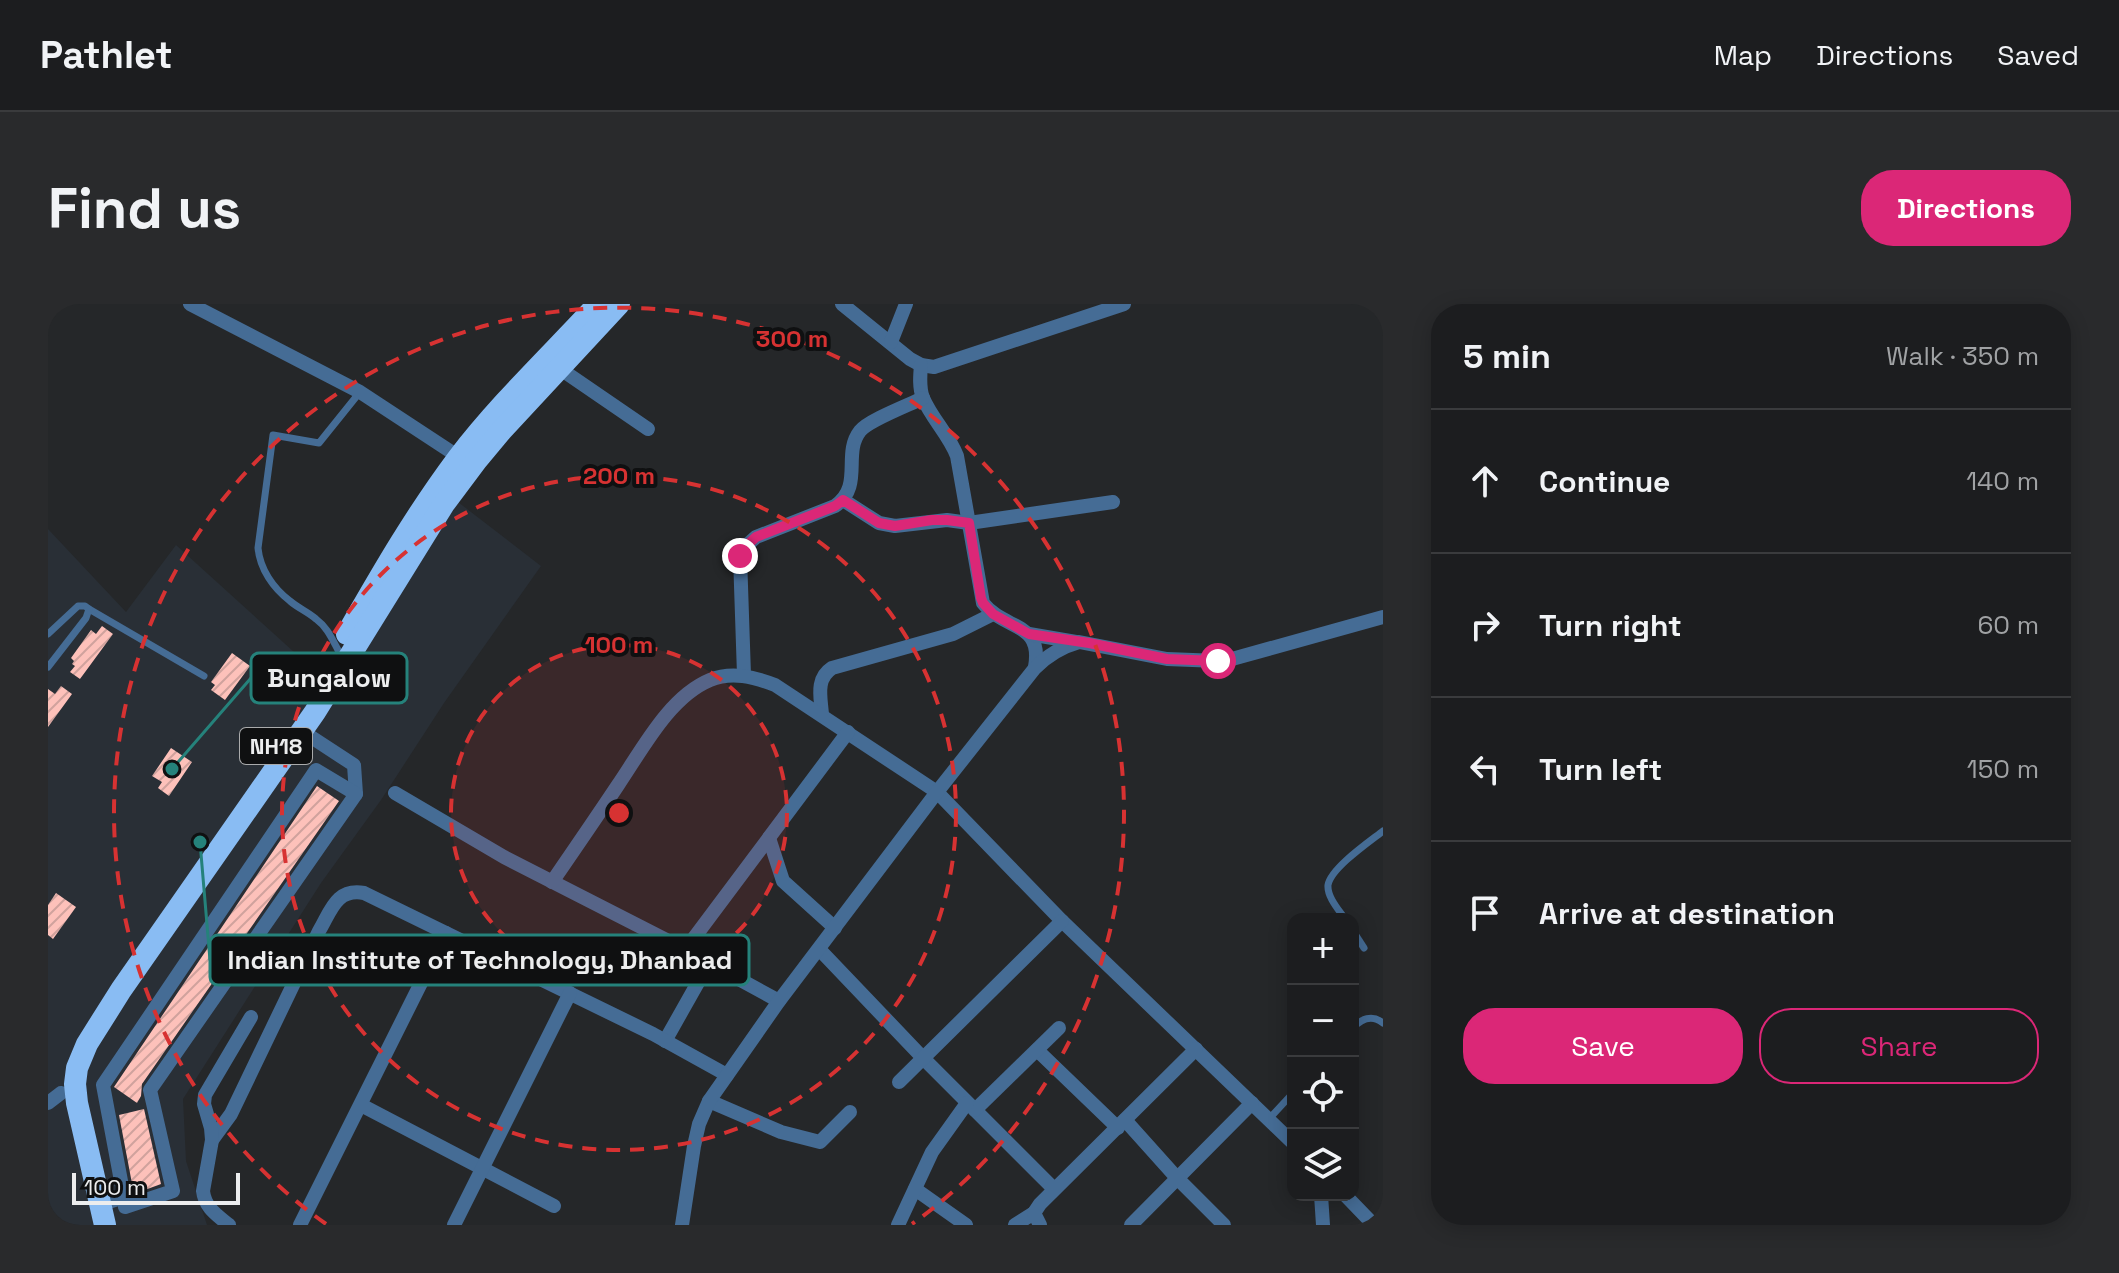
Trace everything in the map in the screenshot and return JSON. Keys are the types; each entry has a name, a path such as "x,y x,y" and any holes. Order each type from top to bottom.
{"highway":[{"name":"NH18","path":"98,1218 75,1084 80,1057 87,1044 121,990 302,731 425,532 459,483 502,430 619,304"},
{"name":"NH18","path":"98,1218 54,1098 71,1043 88,1013 265,762 338,650 406,533 459,457 589,307"}],"street":[{"path":"190,304 360,392 459,457"},
{"path":"842,304 921,365 934,367 1124,304"},
{"path":"891,342 906,304"},
{"path":"921,365 923,398 957,456 983,603 993,614 1029,634 1167,659 1218,661 1383,617"},
{"path":"559,368 648,429"},
{"path":"744,675 740,556 746,546 756,537 843,500 849,491 859,431 923,398"},
{"path":"843,500 867,517 895,526 947,520 969,523 1113,502"},
{"path":"822,715 820,682 832,668 953,634 993,614"},
{"path":"1029,634 1036,643 1035,668"},
{"path":"682,1225 694,1146 709,1101 779,1001 1035,668 1056,651 1079,642"},
{"path":"552,882 653,733 677,703 694,688 712,679 744,675 775,685 937,792 1062,921 1287,1137"},
{"path":"302,731 354,765 356,794 150,1090 173,1191 125,1207 103,1085 316,770 356,794"},
{"path":"685,950 848,732"},
{"path":"395,793 504,857 779,1001"},
{"path":"769,838 783,881 835,928"},
{"path":"212,1140 231,1114 319,931 343,894 352,891 364,893 570,993 727,1075"},
{"path":"899,1082 1062,921"},
{"path":"300,1225 446,933"},
{"path":"819,949 1054,1189"},
{"path":"665,1041 709,963"},
{"path":"454,1225 570,993"},
{"path":"229,1225 209,1209 204,1199 212,1140 204,1104 205,1095 251,1017"},
{"path":"898,1225 932,1152 971,1106 1059,1028"},
{"path":"1015,1225 1037,1219 1040,1204 1054,1189 1196,1049"},
{"path":"1037,1050 1121,1124 1224,1225"},
{"path":"709,1101 781,1132 820,1142 850,1112"},
{"path":"1131,1225 1252,1103"},
{"path":"361,1105 554,1206"},
{"path":"915,1189 966,1225"},
{"path":"98,1218 124,1197"},
{"path":"1321,1201 1323,1225"},
{"path":"1351,1201 1374,1225"}],"lane":[{"path":"338,650 326,628 317,619 278,590 265,572 258,548 273,435 319,443 360,392"},
{"path":"48,634 78,606 85,606 204,676"},
{"path":"48,667 86,618 89,609"},
{"path":"1341,913 1330,896 1328,885 1334,872 1383,831"},
{"path":"1359,940 1364,948"},
{"path":"1359,1022 1369,1018 1383,1023"},
{"path":"1269,1119 1287,1100"}],"shaded area":[{"path":"458,502 541,566 321,883 183,1099 186,1161 207,1225 48,1225 48,529 126,612 176,545 339,689"}],"building":[{"path":"102,626 113,634 80,679 70,672 75,666 71,658 91,630 96,634"},
{"path":"232,653 250,666 225,700 211,690 215,685 211,682"},
{"path":"61,686 72,694 48,727 48,689 55,694"},
{"path":"171,748 192,762 169,796 158,788 162,782 152,776"},
{"path":"317,786 339,801 142,1084 137,1103 114,1087"},
{"path":"56,893 76,907 53,939 48,935 48,905"},
{"path":"144,1109 161,1184 134,1194 119,1115"}],"place":[{"name":"Bungalow","path":"172,769"},
{"name":"Indian Institute of Technology, Dhanbad","path":"200,842"}],"route":[{"path":"740,556 756,537 843,500 879,523 895,526 932,520 969,523 983,603 993,614 1029,634 1150,657 1218,661"}]}
